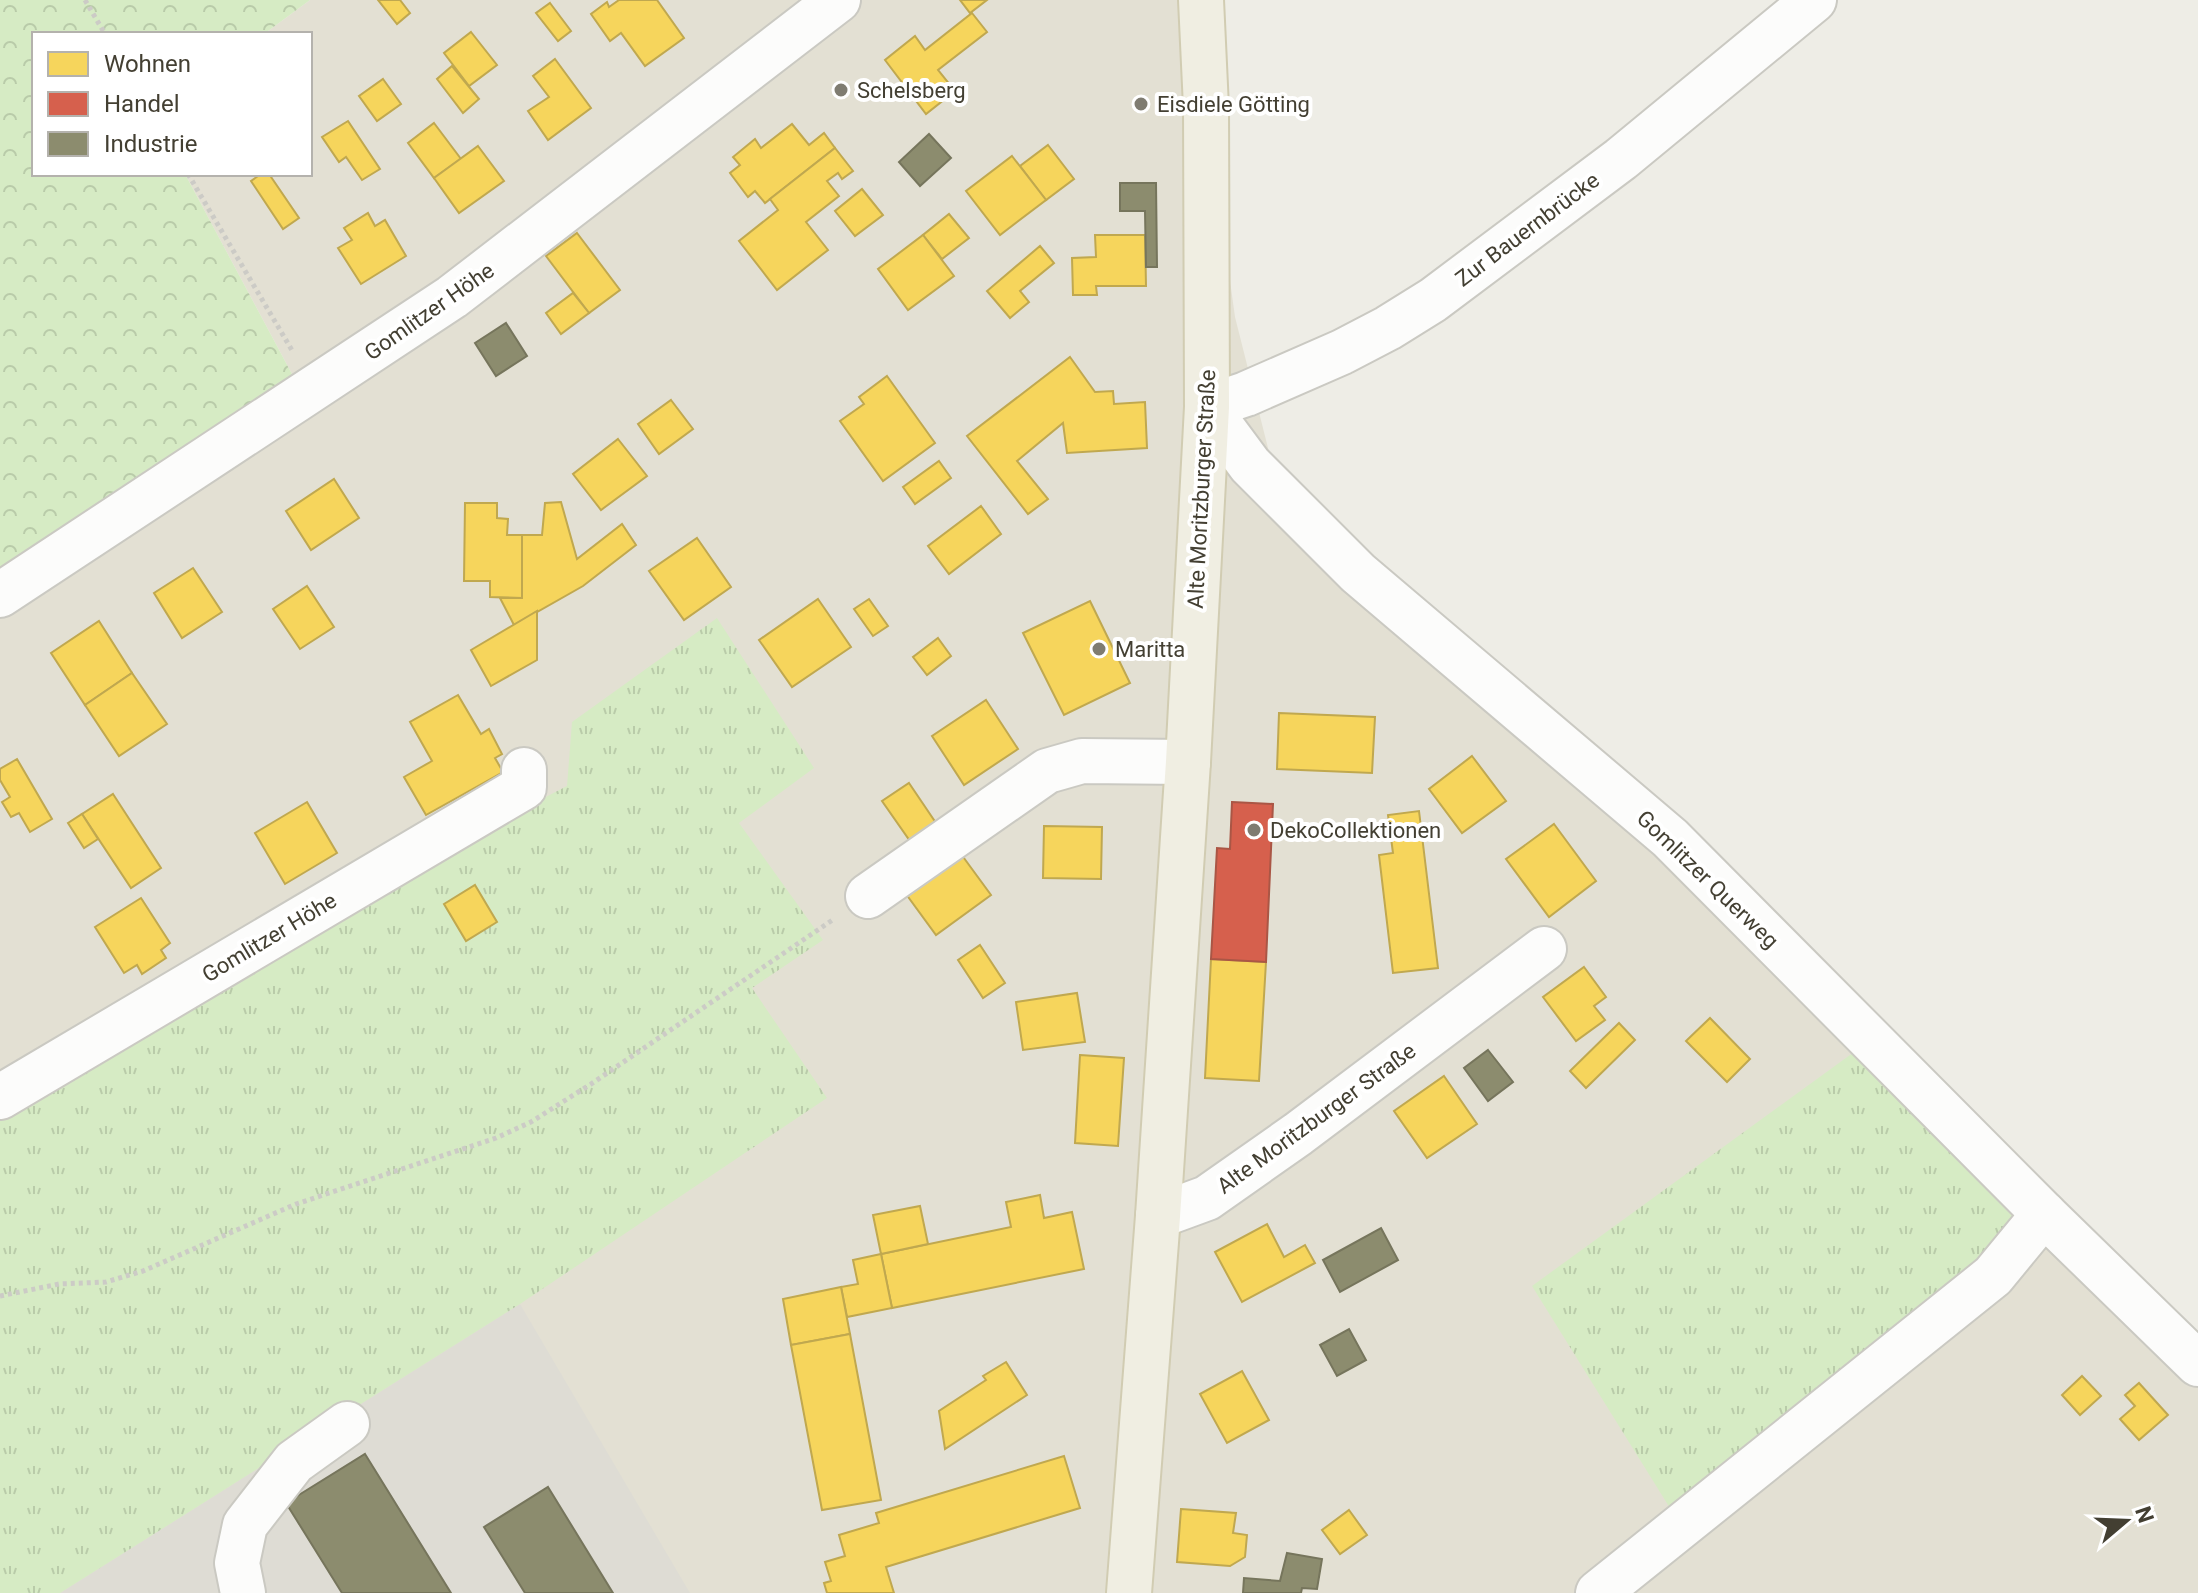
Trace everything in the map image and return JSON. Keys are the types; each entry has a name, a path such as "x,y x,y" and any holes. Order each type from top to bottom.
{"main road":[{"name":"Alte Moritzburger Straße","path":"1129,1593 1188,762 1207,407 1206,107 1201,0"}],"street":[{"name":"Gomlitzer Höhe","path":"0,595 452,297 838,0"},
{"name":"Zur Bauernbrücke","path":"1207,407 1246,394 1342,352 1433,300 1621,159 1814,0"},
{"name":"Gomlitzer Querweg","path":"1207,407 1250,465 1358,573 1670,838 2044,1214 2198,1364"},
{"path":"868,896 1047,771 1082,761 1188,762"},
{"name":"Gomlitzer Höhe","path":"0,1097 524,787 524,770"},
{"name":"Alte Moritzburger Straße","path":"1158,1216 1207,1198 1298,1134 1544,949"},
{"path":"1604,1591 1993,1276 2044,1214"},
{"path":"243,1593 237,1563 245,1525 294,1462 347,1424"}],"path":[{"path":"85,0 104,32"},
{"path":"189,176 315,389"},
{"path":"0,1296 59,1284 106,1282 143,1271 296,1204 507,1133 531,1122 868,896"}],"shaded area":[{"path":"310,0 1201,0 1206,107 1235,317 1269,452 1358,573 2198,1364 2198,1593 0,1593 0,586 293,376 186,176 312,176 312,32 267,32"},
{"path":"520,1304 690,1593 60,1593"}],"green space":[{"path":"0,0 310,0 267,32 32,32 32,176 186,176 293,376 0,586"},
{"path":"717,618 814,768 739,823 823,940 752,988 827,1098 520,1304 60,1593 0,1593 0,1116 449,847 567,786 572,722"},
{"path":"1861,1047 2034,1213 1986,1269 1673,1513 1532,1286"}],"building: Wohnen":[{"path":"378,0 400,0 410,13 397,24"},
{"path":"619,0 657,0 684,38 645,66 621,33 610,41 591,14 607,2 609,7"},
{"path":"960,0 987,0 970,13"},
{"path":"550,3 571,31 558,41 536,13"},
{"path":"972,13 987,32 938,70 955,91 926,114 885,60 915,36 925,50"},
{"path":"471,32 497,65 469,86 444,53"},
{"path":"555,59 591,108 548,140 528,111 549,97 533,76"},
{"path":"452,66 479,99 463,113 437,79"},
{"path":"383,79 401,104 377,121 359,96"},
{"path":"348,121 380,169 362,180 346,157 339,162 322,137"},
{"path":"434,123 461,159 434,178 408,143"},
{"path":"792,124 809,145 824,133 835,148 765,203 755,191 748,197 730,173 740,165 733,157 755,139 761,148"},
{"path":"1048,145 1074,179 1046,200 1020,166"},
{"path":"478,146 504,181 459,213 434,178"},
{"path":"835,148 853,171 842,179 838,173 827,181 839,196 806,222 828,250 777,290 739,241 778,210 770,199"},
{"path":"1012,156 1046,200 1000,235 966,191"},
{"path":"258,176 270,176 299,218 283,229 251,181"},
{"path":"862,189 883,215 855,236 835,211"},
{"path":"368,213 375,226 385,220 406,256 361,284 338,248 352,240 344,228"},
{"path":"949,214 969,238 942,259 923,235"},
{"path":"577,233 620,290 589,313 546,256"},
{"path":"923,235 954,276 908,310 878,269"},
{"path":"1095,235 1145,235 1146,286 1096,286 1097,295 1073,295 1072,258 1096,257"},
{"path":"1040,246 1054,263 1020,291 1029,302 1010,318 987,291"},
{"path":"573,293 589,313 561,334 546,313"},
{"path":"1070,357 1095,392 1113,391 1114,404 1145,402 1147,448 1067,453 1063,423 1017,461 1048,499 1028,514 967,436"},
{"path":"887,376 935,443 883,481 840,421 864,404 859,397"},
{"path":"671,400 693,429 659,454 638,424"},
{"path":"618,439 647,476 601,510 573,474"},
{"path":"939,461 951,478 915,504 903,487"},
{"path":"334,479 359,518 311,550 286,511"},
{"path":"561,502 577,559 622,524 636,545 583,586 514,625 500,598 522,598 522,535 542,535 545,503"},
{"path":"465,503 497,503 497,518 508,519 507,535 522,535 522,598 490,597 490,581 464,581"},
{"path":"981,506 1001,534 949,574 928,546"},
{"path":"697,538 731,587 684,620 649,571"},
{"path":"193,568 222,612 182,638 154,593"},
{"path":"307,586 334,627 300,649 273,609"},
{"path":"818,599 851,647 792,687 759,640"},
{"path":"869,599 888,626 873,636 854,609"},
{"path":"1090,601 1130,683 1064,715 1023,633"},
{"path":"537,611 537,660 491,686 471,650"},
{"path":"99,621 132,673 85,705 51,653"},
{"path":"938,638 951,656 927,675 913,657"},
{"path":"132,673 167,724 119,756 85,705"},
{"path":"458,695 481,734 489,729 502,754 495,758 503,772 426,815 404,777 432,761 410,722"},
{"path":"986,700 1018,749 964,785 932,736"},
{"path":"1279,713 1375,717 1372,773 1277,769"},
{"path":"1472,756 1506,801 1462,833 1429,789"},
{"path":"17,759 52,819 30,832 19,813 11,817 2,802 10,797 0,780 0,769"},
{"path":"909,783 936,823 910,841 882,801"},
{"path":"113,794 161,868 131,888 82,814"},
{"path":"307,802 337,853 285,884 255,833"},
{"path":"1419,811 1438,968 1393,973 1379,855 1393,853 1388,815"},
{"path":"82,814 98,839 84,848 68,823"},
{"path":"1554,824 1596,881 1549,917 1506,859"},
{"path":"1044,826 1102,827 1101,879 1043,878"},
{"path":"961,854 991,895 936,935 906,894"},
{"path":"475,885 497,922 466,941 444,904"},
{"path":"141,898 170,943 161,950 166,958 142,974 137,965 124,973 95,927"},
{"path":"980,945 1005,983 983,998 958,960"},
{"path":"1211,959 1266,962 1259,1081 1205,1078"},
{"path":"1584,967 1606,997 1594,1006 1605,1020 1576,1041 1543,997"},
{"path":"1077,993 1085,1042 1023,1050 1016,1002"},
{"path":"1710,1018 1750,1059 1727,1082 1686,1041"},
{"path":"1619,1023 1635,1040 1586,1088 1570,1071"},
{"path":"1080,1055 1124,1058 1118,1146 1075,1143"},
{"path":"1444,1076 1477,1124 1427,1158 1394,1111"},
{"path":"1040,1195 1044,1218 1072,1212 1084,1269 892,1308 881,1254 1011,1227 1006,1202"},
{"path":"920,1206 928,1244 881,1254 873,1215"},
{"path":"1267,1224 1284,1257 1305,1245 1315,1263 1242,1302 1215,1252"},
{"path":"881,1254 892,1308 847,1317 841,1287 858,1284 853,1260"},
{"path":"841,1287 850,1334 791,1345 783,1299"},
{"path":"850,1334 881,1500 822,1510 791,1345"},
{"path":"1006,1362 1027,1395 945,1449 939,1411 986,1380 983,1376"},
{"path":"1242,1371 1269,1420 1227,1443 1200,1394"},
{"path":"2082,1376 2101,1396 2080,1415 2062,1395"},
{"path":"2139,1383 2168,1415 2139,1440 2120,1419 2135,1406 2125,1395"},
{"path":"1064,1456 1080,1508 886,1567 894,1593 827,1593 824,1583 831,1581 825,1562 845,1556 839,1535 879,1523 876,1513"},
{"path":"1181,1509 1236,1513 1233,1533 1247,1535 1245,1557 1230,1566 1177,1562"},
{"path":"1349,1510 1367,1535 1340,1554 1322,1530"}],"building: Handel":[{"path":"1232,802 1273,804 1266,962 1211,959 1217,848 1230,849"}],"building: Industrie":[{"path":"929,134 951,158 920,186 899,162"},
{"path":"1120,183 1156,183 1157,267 1146,267 1145,211 1120,211"},
{"path":"506,323 527,356 496,376 475,343"},
{"path":"1488,1050 1513,1082 1488,1101 1464,1068"},
{"path":"1381,1228 1398,1260 1340,1292 1323,1260"},
{"path":"1349,1329 1366,1360 1337,1376 1320,1345"},
{"path":"365,1454 451,1593 342,1593 286,1503"},
{"path":"548,1487 613,1593 525,1593 484,1527"},
{"path":"1287,1553 1322,1559 1317,1589 1302,1588 1301,1593 1243,1593 1244,1578 1280,1581"}],"place":[{"name":"Schelsberg","path":"841,90"},
{"name":"Eisdiele Götting","path":"1141,104"},
{"name":"Maritta","path":"1099,649"},
{"name":"DekoCollektionen","path":"1254,830"}]}
